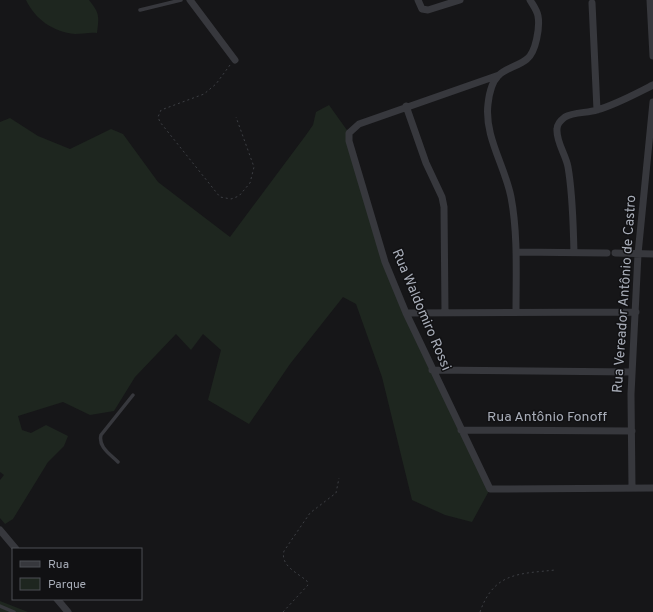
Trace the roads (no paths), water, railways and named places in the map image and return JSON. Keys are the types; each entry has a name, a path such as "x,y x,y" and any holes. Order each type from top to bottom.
{"street":[{"path":"190,0 235,60"},
{"path":"418,0 422,9 428,10 460,0"},
{"name":"Rua Waldomiro Rossi","path":"530,0 538,16 538,28 534,47 527,59 498,75 406,106 359,124 350,133 349,141 385,262 432,370 490,489 653,488"},
{"path":"650,0 653,56"},
{"path":"592,3 597,110"},
{"path":"498,75 493,84 487,119 494,147 509,186 516,252 516,312"},
{"path":"574,252 574,204 567,162 557,136 556,128 560,121 566,116 597,110 616,104 653,85"},
{"name":"Rua Vereador Antônio de Castro","path":"632,488 632,372 638,254 653,102"},
{"path":"406,106 426,163 442,197 444,207 445,312"},
{"path":"516,252 653,254"},
{"path":"406,313 636,312"},
{"path":"432,370 632,372"},
{"name":"Rua Antônio Fonoff","path":"461,430 632,431"},
{"path":"0,530 15,548"},
{"path":"58,600 68,612"}],"lane":[{"path":"140,10 181,0"},
{"path":"118,462 101,445 99,440 101,435 133,395"},
{"path":"0,606 14,612"}]}
